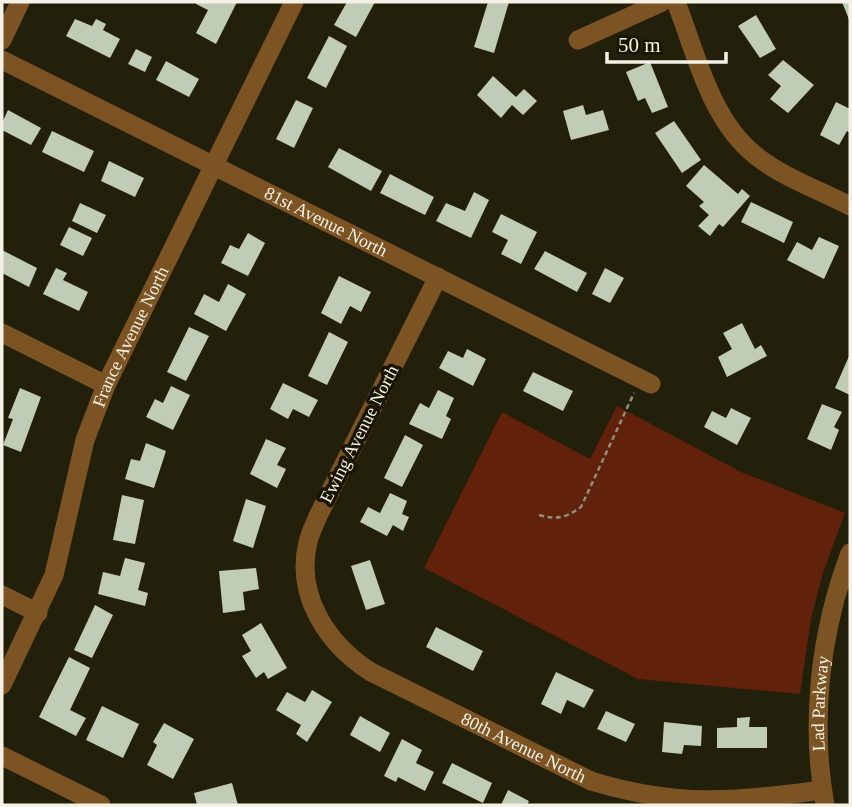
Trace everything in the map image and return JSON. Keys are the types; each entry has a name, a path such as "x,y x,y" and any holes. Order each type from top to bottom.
{"street":[{"path":"2,40 20,2"},
{"name":"France Avenue North","path":"2,685 54,575 85,440 106,385 294,2"},
{"path":"578,40 662,2"},
{"path":"676,2 715,104 732,131 754,154 781,172 850,206"},
{"name":"81st Avenue North","path":"2,60 646,381"},
{"name":"Ewing Avenue North","path":"310,598 306,570 308,542 318,516 438,277"},
{"path":"2,333 106,385"},
{"name":"Lad Parkway","path":"824,797 818,729 820,680 843,607 850,552"},
{"path":"2,595 38,613"},
{"name":"80th Avenue North","path":"310,598 319,621 350,659 554,763 623,794 658,802 692,804 824,797"},
{"path":"2,756 101,805"}],"path":[{"path":"539,515 552,519 569,516 581,507 646,381"}],"shaded area":[{"path":"617,406 741,472 845,513 822,576 811,619 800,694 638,679 424,568 502,412 590,459"}],"building":[{"path":"237,2 216,44 196,33 208,10 196,4"},
{"path":"347,2 375,2 356,37 334,25"},
{"path":"488,2 509,2 494,53 474,47"},
{"path":"842,2 850,2 850,22"},
{"path":"756,15 776,49 760,58 738,26"},
{"path":"75,19 92,26 96,19 106,24 103,30 120,39 110,58 66,36"},
{"path":"329,36 347,46 326,88 307,78"},
{"path":"136,49 152,57 145,72 128,64"},
{"path":"783,60 814,85 788,113 770,99 781,86 768,75"},
{"path":"166,61 199,79 189,97 156,80"},
{"path":"650,62 668,107 652,113 645,98 638,101 626,72"},
{"path":"493,76 516,97 524,89 537,101 523,115 512,105 501,118 477,95"},
{"path":"296,100 313,108 294,148 276,139"},
{"path":"836,102 850,109 850,133 847,131 839,145 820,135"},
{"path":"583,105 586,115 603,110 609,130 571,140 563,111"},
{"path":"8,110 41,128 31,145 2,130"},
{"path":"674,121 701,160 682,173 655,133"},
{"path":"52,131 94,151 84,172 42,152"},
{"path":"339,148 382,171 371,191 328,167"},
{"path":"109,161 144,178 135,197 101,181"},
{"path":"704,165 738,194 742,189 750,196 723,227 719,224 710,236 698,226 709,215 699,206 704,202 686,186"},
{"path":"390,174 434,197 425,215 380,193"},
{"path":"474,192 489,200 471,238 436,221 446,203 465,211"},
{"path":"751,202 793,222 784,243 741,222"},
{"path":"80,203 106,215 97,233 72,221"},
{"path":"501,214 537,232 521,264 501,254 508,240 492,232"},
{"path":"69,227 92,238 83,256 60,245"},
{"path":"248,233 265,243 248,276 221,263 230,245 239,249"},
{"path":"819,237 839,246 824,279 787,260 797,242 812,250"},
{"path":"2,250 37,268 29,287 2,273"},
{"path":"545,251 587,273 577,292 534,269"},
{"path":"56,268 67,273 63,280 88,292 79,311 43,294"},
{"path":"605,268 624,278 610,303 592,294"},
{"path":"339,276 371,292 361,312 350,306 341,324 321,313"},
{"path":"228,284 246,294 226,331 194,314 204,294 219,302"},
{"path":"742,323 755,349 761,345 767,356 727,377 718,357 732,349 723,333"},
{"path":"189,327 209,336 186,381 167,372"},
{"path":"329,332 348,342 327,385 308,376"},
{"path":"467,349 486,359 473,386 439,368 448,351 463,358"},
{"path":"850,354 850,395 835,388"},
{"path":"533,372 573,391 563,411 523,391"},
{"path":"283,383 318,400 309,417 293,409 288,419 270,409"},
{"path":"171,386 190,395 173,430 146,417 155,399 163,403"},
{"path":"20,388 41,397 21,452 3,445 13,419 8,418"},
{"path":"438,390 454,398 446,416 451,419 442,439 409,424 420,403 429,408"},
{"path":"822,404 842,412 834,427 839,430 831,450 807,439"},
{"path":"731,408 751,418 737,445 704,427 712,411 726,418"},
{"path":"405,435 423,445 402,487 384,478"},
{"path":"266,439 286,448 277,465 286,469 277,488 250,474"},
{"path":"146,443 166,451 154,488 125,479 131,459 140,461"},
{"path":"390,493 407,501 402,514 409,517 403,531 393,525 387,536 360,522 368,507 380,513"},
{"path":"122,495 144,500 135,544 113,540"},
{"path":"246,499 266,506 253,548 233,541"},
{"path":"125,558 145,563 138,590 148,593 145,606 98,594 103,572 120,576"},
{"path":"370,560 385,604 366,610 351,566"},
{"path":"256,568 259,589 243,592 245,610 223,613 219,571"},
{"path":"95,605 113,615 92,658 74,650"},
{"path":"261,623 287,668 268,679 264,672 256,678 242,656 251,651 242,635"},
{"path":"436,627 483,651 473,671 426,647"},
{"path":"69,657 90,668 70,710 86,718 76,736 39,717"},
{"path":"556,672 594,690 584,708 567,700 561,714 541,704"},
{"path":"312,690 332,702 307,742 296,734 301,725 276,710 287,692 305,702"},
{"path":"102,706 139,724 123,758 86,740"},
{"path":"606,711 635,724 626,742 597,729"},
{"path":"360,716 390,733 380,752 350,735"},
{"path":"750,717 749,727 767,727 767,748 717,748 717,728 737,727 737,718"},
{"path":"664,722 702,726 701,746 684,745 682,754 662,752"},
{"path":"164,723 194,739 173,779 147,765 157,745 153,742"},
{"path":"402,739 422,750 416,763 434,772 425,791 398,777 396,782 384,776"},
{"path":"452,763 492,783 483,803 442,783"},
{"path":"232,783 238,805 197,805 194,793"},
{"path":"508,790 529,801 527,805 501,805"}]}
